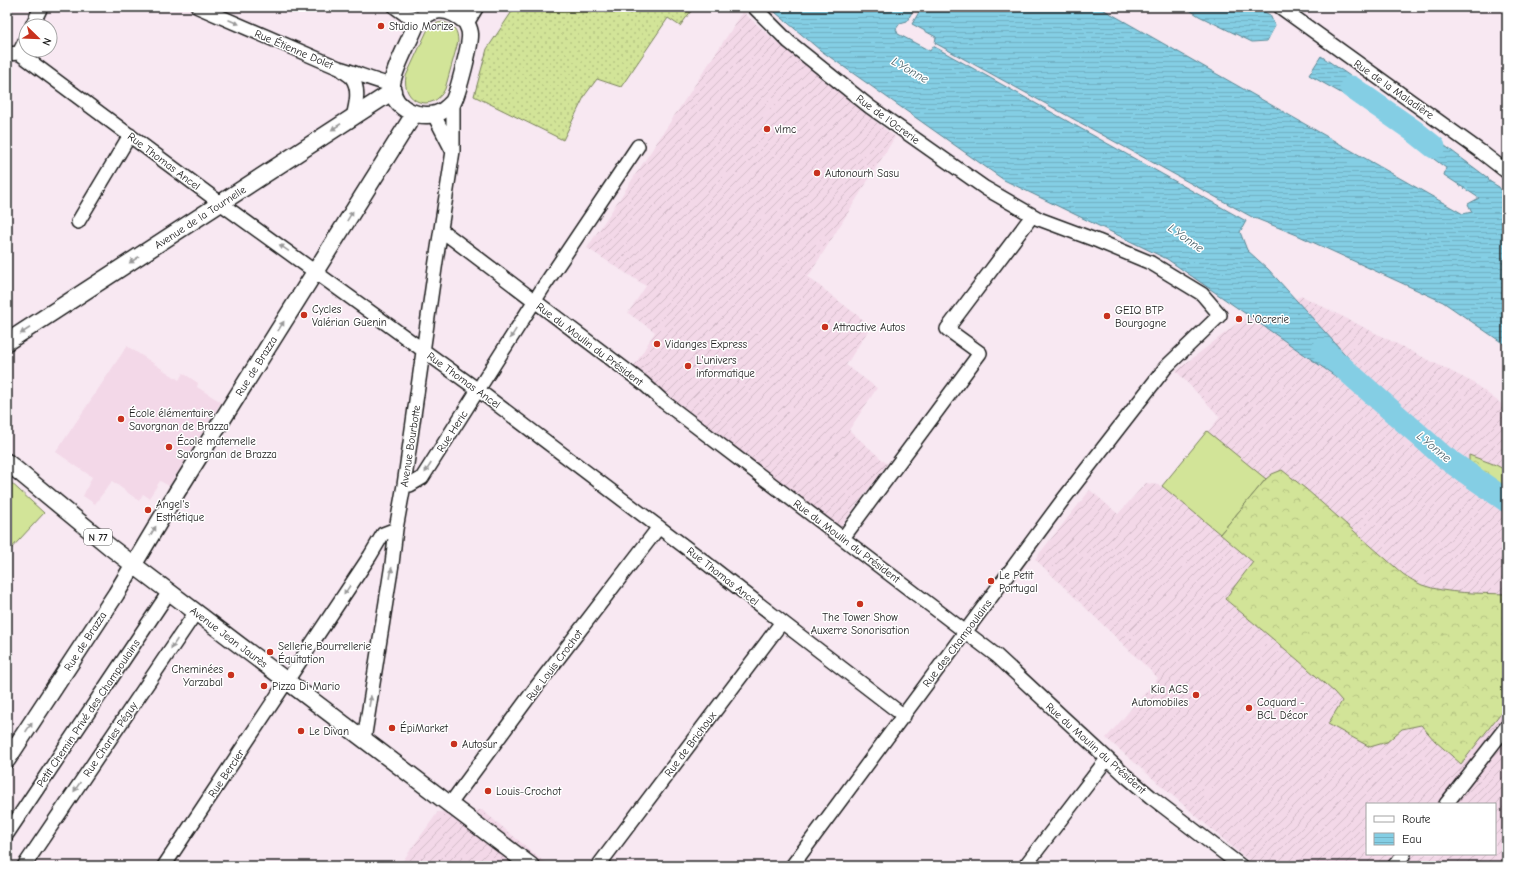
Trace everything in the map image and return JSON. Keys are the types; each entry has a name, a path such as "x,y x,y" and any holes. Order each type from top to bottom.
{"main road":[{"path":"466,22 475,7"},
{"path":"439,8 459,15 466,22 470,32 470,45 453,101 445,110 434,115 424,116 414,114 399,103 392,88 395,73 420,19 428,12 439,8"},
{"name":"Avenue de la Tournelle","path":"7,342 353,117 392,88"},
{"name":"Rue de Brazza","path":"7,760 116,594 177,492 414,114"},
{"name":"Avenue Jean Jaurès","path":"7,462 64,510 169,592 288,680 364,740 531,866"}],"street":[{"path":"36,18 41,7"},
{"name":"Rue Étienne Dolet","path":"198,7 339,68 392,88"},
{"path":"395,7 406,15 420,19"},
{"name":"Rue de l'Ocrerie","path":"754,7 789,42 870,107 985,188 1032,216 1151,263 1202,294 1220,315"},
{"name":"Rue de la Maladière","path":"1280,7 1480,150 1507,172"},
{"name":"Rue Thomas Ancel","path":"13,54 130,136 478,390 659,527 904,716"},
{"path":"339,68 352,78 356,86 357,99 353,117"},
{"name":"Avenue Bourbotte","path":"364,740 404,485 453,152 453,101"},
{"path":"434,115 453,152"},
{"path":"78,222 130,136"},
{"name":"Rue Heric","path":"404,485 410,485 422,478 544,286 638,146"},
{"path":"843,538 980,353 947,329 1032,216"},
{"name":"Rue du Moulin du Président","path":"441,230 534,302 643,383 664,402 997,656 1107,759 1151,797 1237,865"},
{"name":"Rue des Champoulains","path":"792,866 1062,501 1166,367 1220,315"},
{"name":"Rue Louis Crochot","path":"450,804 537,686 659,527"},
{"path":"288,680 383,534 396,529"},
{"name":"Petit Chemin Privé des Champoulains","path":"7,834 169,592"},
{"name":"Rue Charles Péguy","path":"24,866 196,612"},
{"name":"Rue de Brichoux","path":"598,866 782,622"},
{"name":"Rue Bercier","path":"164,866 288,680"},
{"path":"1447,803 1507,726"},
{"path":"1026,866 1107,759"},
{"path":"1394,866 1403,855"}],"shaded area":[{"path":"743,12 778,43 895,137 808,277 871,326 846,365 877,388 849,430 887,464 840,527 633,368 655,332 628,313 646,286 587,248"},
{"path":"1302,296 1472,382 1507,408 1507,866 1256,866 1106,738 1158,678 1035,559 1090,490 1118,514 1146,483 1163,486 1220,417 1176,371 1243,319"},
{"name":"École élémentaire Savorgnan de Brazza","path":"127,346 179,380 183,373 198,383 197,387 221,402 169,486 160,481 149,498 143,494 139,501 112,481 95,504 83,496 92,477 56,452"},
{"path":"482,810 549,866 399,866 438,812"}],"green space":[{"path":"515,7 694,7 680,26 668,18 621,87 597,79 585,95 563,140 474,96 487,49"},
{"path":"443,22 453,26 457,34 458,42 445,89 440,97 433,101 426,103 419,102 413,99 408,93 406,76 427,31 430,27"},
{"path":"1207,431 1266,479 1220,534 1162,486"},
{"path":"1469,455 1496,465 1507,471 1507,497 1469,469"},
{"path":"1282,470 1306,489 1403,574 1414,581 1422,585 1442,590 1507,594 1507,705 1461,764 1435,741 1421,725 1402,729 1387,742 1370,747 1328,724 1342,701 1298,660 1225,599 1253,562 1220,534 1266,479 1272,474"},
{"path":"7,479 44,513 7,553"}],"water":[{"path":"769,7 915,7 907,21 900,23 896,29 898,34 930,51 933,46 1246,221 1240,232 1247,250 1268,269 1353,363 1338,378 1167,259 1004,180 820,50"},
{"path":"922,7 1099,7 1463,214 1472,212 1468,204 1479,198 1444,175 1446,168 1403,136 1413,122 1488,178 1489,181 1499,187 1507,199 1507,346 1443,302 1297,235 1252,217 935,43 936,37 912,24"},
{"path":"1185,7 1255,7 1270,15 1275,26 1267,41 1252,42 1199,16"},
{"path":"1321,56 1382,98 1371,114 1341,93 1309,75"}],"waterway":[{"path":"1351,87 1414,131 1434,147"},
{"name":"L'Yonne","path":"1323,350 1444,457 1507,501"}],"place":[{"name":"Studio Morize","path":"381,26"},
{"name":"vlmc","path":"767,129"},
{"name":"Autonourh Sasu","path":"817,173"},
{"name":"Cycles Valérian Guenin","path":"304,315"},
{"name":"GEIQ BTP Bourgogne","path":"1107,316"},
{"name":"L'Ocrerie","path":"1239,319"},
{"name":"Attractive Autos","path":"825,327"},
{"name":"Vidanges Express","path":"657,344"},
{"name":"L'univers informatique","path":"688,366"},
{"name":"École élémentaire Savorgnan de Brazza","path":"121,419"},
{"name":"École maternelle Savorgnan de Brazza","path":"169,447"},
{"name":"Angel's Esthétique","path":"148,510"},
{"name":"Le Petit Portugal","path":"991,581"},
{"name":"The Tower Show Auxerre Sonorisation","path":"860,604"},
{"name":"Sellerie Bourrellerie Équitation","path":"270,652"},
{"name":"Cheminées Yarzabal","path":"231,675"},
{"name":"Pizza Di Mario","path":"264,686"},
{"name":"Kia ACS Automobiles","path":"1196,695"},
{"name":"Coquard - BCL Décor","path":"1249,708"},
{"name":"ÉpiMarket","path":"392,728"},
{"name":"Le Divan","path":"301,731"},
{"name":"Autosur","path":"454,744"},
{"name":"Louis-Crochot","path":"488,791"}]}
